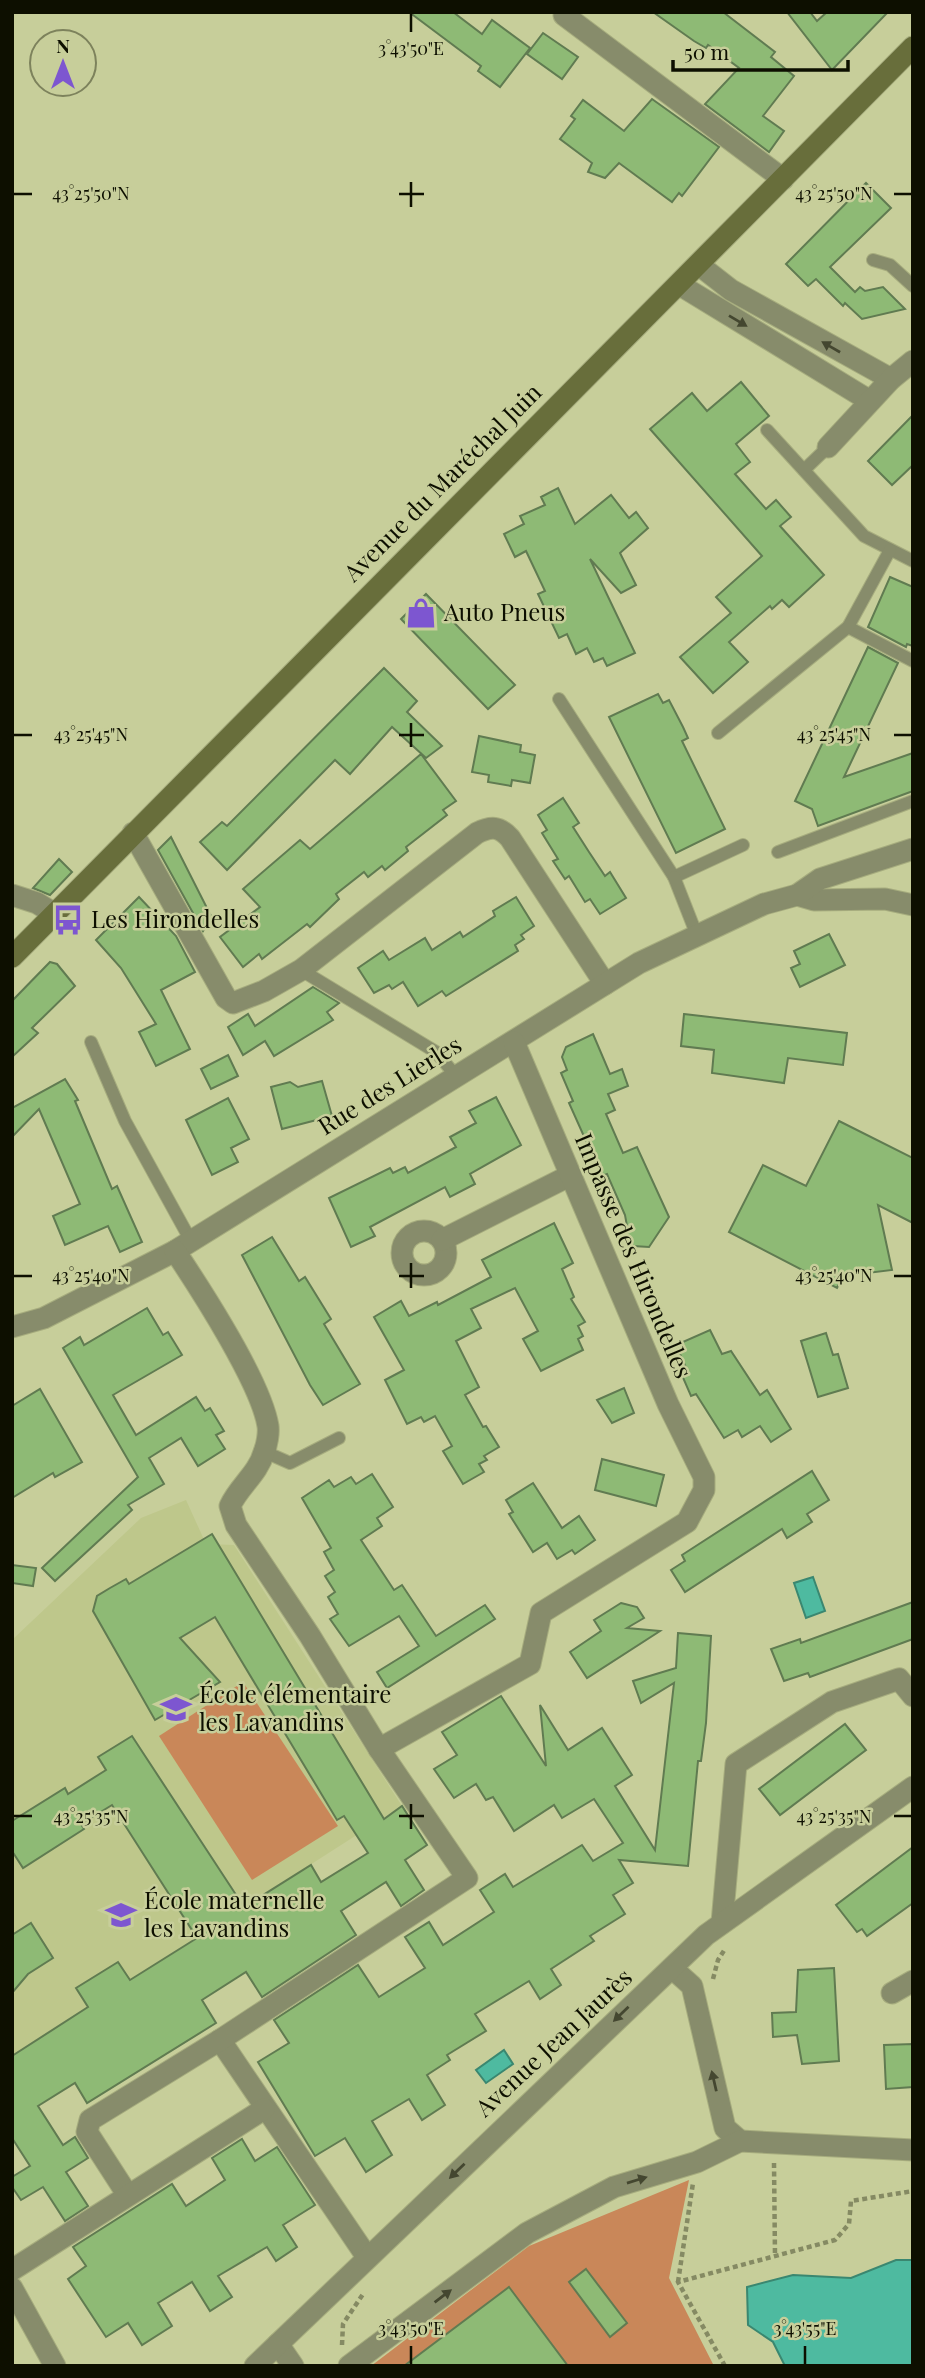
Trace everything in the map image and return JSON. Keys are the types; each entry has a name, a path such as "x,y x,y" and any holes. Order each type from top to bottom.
{"main road":[{"name":"Avenue du Maréchal Juin","path":"12,957 913,47"}],"street":[{"path":"564,15 783,179"},
{"path":"699,265 731,290 891,379"},
{"path":"680,285 870,401"},
{"path":"828,447 891,379 913,360"},
{"path":"133,833 226,998 233,1003 301,970 477,833 494,827 502,829 510,838 605,984"},
{"path":"797,895 820,879 913,849"},
{"path":"12,895 37,903 53,913"},
{"path":"797,895 814,900 884,899 913,905"},
{"name":"Rue des Lierles","path":"12,1327 44,1318 183,1246 605,984 696,933 764,904 797,895"},
{"name":"Impasse des Hirondelles","path":"379,1749 530,1664 541,1613 687,1522 704,1490 704,1477 668,1404 514,1042"},
{"path":"442,1240 569,1176"},
{"path":"127,2194 87,2132 90,2120 220,2040 467,1878 379,1749 310,1636 236,1525 230,1506 236,1493 255,1473 265,1452 268,1427 253,1385 183,1246"},
{"path":"722,1923 736,1764 832,1702 899,1679 913,1696"},
{"name":"Avenue Jean Jaurès","path":"255,2366 636,1998 673,1969 722,1923 913,1787"},
{"path":"673,1969 692,1986 725,2128 740,2141"},
{"path":"892,1993 913,1981"},
{"path":"220,2040 264,2109 367,2257"},
{"path":"12,2270 127,2194 264,2109"},
{"path":"345,2357 527,2233 614,2187 697,2162 740,2141 774,2145 913,2150"},
{"path":"12,2288 55,2366"},
{"path":"278,2344 293,2366"}],"lane":[{"path":"873,260 890,265 913,286"},
{"path":"767,430 864,536 913,561"},
{"path":"804,470 828,447"},
{"path":"718,733 848,627 890,550"},
{"path":"848,627 913,661"},
{"path":"559,699 674,877 696,933"},
{"path":"778,852 913,801"},
{"path":"674,877 743,845"},
{"path":"301,970 436,1052 456,1076"},
{"path":"92,1042 183,1246"},
{"path":"265,1452 290,1463 339,1438"}],"path":[{"path":"713,1984 718,1961 727,1946"},
{"path":"774,2145 775,2256"},
{"path":"697,2162 678,2282 725,2366"},
{"path":"678,2282 835,2240 849,2224 851,2201 913,2191"},
{"path":"345,2357 343,2324 362,2301 364,2293 350,2274"}],"shaded area":[{"name":"École élémentaire les Lavandins","path":"186,1500 206,1544 234,1545 402,1806 12,2056 12,1640 141,1518"},
{"path":"243,1682 338,1826 252,1880 159,1736"},
{"path":"689,2180 669,2278 714,2366 371,2366 529,2246"}],"water":[{"path":"813,1577 825,1611 806,1618 794,1583"},
{"path":"504,2050 513,2064 486,2083 476,2070"},
{"path":"896,2260 913,2260 913,2366 785,2366 773,2342 748,2325 747,2287 793,2275 851,2278"}],"building":[{"path":"409,12 453,12 482,34 492,20 530,48 500,87 478,71 481,66"},
{"path":"653,12 723,12 775,52 771,57 794,76 763,116 784,131 769,152 705,104 739,68 708,45 706,48 694,41"},
{"path":"787,12 810,12 817,21 827,12 888,12 832,70"},
{"path":"543,33 578,57 562,79 527,54"},
{"path":"652,99 719,147 682,196 679,193 672,202 619,163 605,178 588,172 592,163 560,139 575,119 571,116 583,100 624,131"},
{"path":"866,183 891,208 830,267 855,292 860,287 865,291 883,287 905,309 862,319 845,303 843,306 816,279 808,286 786,264"},
{"path":"741,382 769,416 736,444 750,462 735,474 766,509 776,500 791,517 780,526 824,575 789,607 782,600 772,609 770,606 729,642 748,662 713,693 680,657 731,613 716,597 762,556 650,429 692,393 707,411"},
{"path":"913,415 913,465 892,485 868,461"},
{"path":"558,488 575,524 611,495 629,518 636,512 648,528 620,553 636,585 621,593 590,559 635,653 607,666 603,658 594,662 587,648 576,654 567,634 559,638 538,594 545,591 526,551 515,557 504,534 524,524 520,516 545,505 541,497"},
{"path":"890,577 913,587 913,646 907,644 906,647 868,627"},
{"path":"426,594 515,685 488,709 401,619"},
{"path":"868,647 898,663 844,777 913,753 913,791 818,826 812,809 795,801"},
{"path":"384,668 417,701 407,712 442,746 426,758 392,727 350,774 335,760 227,870 200,842 222,822 227,826"},
{"path":"658,694 663,703 669,700 683,727 688,738 682,741 725,829 676,853 609,717"},
{"path":"479,736 521,745 520,752 535,755 530,783 512,780 511,786 488,782 489,775 472,772"},
{"path":"421,754 456,801 443,810 447,815 406,847 408,851 385,870 382,866 368,877 364,872 336,894 339,899 310,927 307,924 262,959 259,954 243,967 220,937 260,907 243,889 300,840 310,849"},
{"path":"563,798 579,823 573,827 605,876 610,872 626,898 600,914 590,899 585,902 569,876 565,879 553,861 558,859 542,833 547,830 538,815"},
{"path":"171,837 212,918 203,931 158,850"},
{"path":"59,859 72,872 50,895 33,888"},
{"path":"139,897 176,936 195,972 161,990 190,1049 156,1066 139,1032 156,1024 121,968 96,940"},
{"path":"516,897 534,926 521,935 524,939 515,945 518,951 446,996 442,991 418,1006 403,982 392,989 389,985 374,993 358,968 383,951 389,960 425,938 432,950 460,932 463,937 495,916 493,911"},
{"path":"829,934 845,965 800,987 791,968 800,964 794,951"},
{"path":"50,962 57,964 75,986 32,1028 38,1033 12,1057 12,1001"},
{"path":"313,987 339,1003 327,1012 333,1020 274,1056 265,1041 243,1055 228,1027 248,1014 255,1026"},
{"path":"684,1014 847,1033 843,1065 788,1058 784,1083 712,1073 714,1050 681,1046"},
{"path":"593,1034 610,1074 622,1069 628,1086 608,1094 615,1110 606,1114 623,1153 637,1147 669,1217 649,1247 633,1246 624,1228 627,1226 625,1215 607,1174 602,1176 591,1152 569,1103 573,1101 561,1073 567,1070 562,1057 566,1047"},
{"path":"228,1055 238,1076 211,1089 201,1069"},
{"path":"65,1079 78,1100 75,1101 112,1189 117,1186 142,1242 120,1252 108,1226 65,1245 53,1216 80,1204 39,1109 12,1137 12,1108"},
{"path":"322,1081 332,1116 282,1129 271,1087 290,1082 298,1087"},
{"path":"496,1097 521,1145 470,1174 475,1184 450,1197 445,1187 370,1227 375,1236 351,1247 329,1198 390,1168 393,1173 405,1167 408,1173 456,1147 450,1137 476,1123 469,1111"},
{"path":"228,1098 249,1139 231,1148 238,1162 212,1175 186,1120"},
{"path":"839,1121 913,1158 913,1223 878,1205 892,1270 843,1276 837,1288 729,1232 763,1165 806,1186"},
{"path":"554,1223 573,1263 562,1269 574,1297 571,1299 585,1322 578,1326 583,1336 578,1339 583,1350 541,1371 523,1339 538,1331 515,1288 471,1309 481,1328 456,1341 479,1387 465,1395 483,1427 486,1426 499,1447 484,1456 487,1460 479,1464 484,1472 463,1484 443,1451 452,1446 435,1416 424,1422 421,1417 407,1424 385,1380 404,1370 374,1317 401,1301 409,1316 437,1302 438,1305 491,1277 482,1260"},
{"path":"272,1237 299,1281 305,1277 331,1319 324,1324 360,1384 323,1405 242,1255"},
{"path":"147,1308 163,1335 168,1332 182,1355 113,1395 136,1435 196,1397 205,1411 210,1408 224,1431 216,1435 225,1449 198,1466 181,1438 149,1458 164,1484 128,1505 132,1510 55,1581 42,1568 138,1477 63,1348 80,1337 84,1345"},
{"path":"710,1330 722,1354 731,1351 760,1395 767,1390 791,1429 771,1442 760,1426 742,1437 738,1430 724,1438 696,1394 691,1396 681,1373 687,1370 676,1345"},
{"path":"826,1333 833,1355 838,1354 848,1388 818,1397 801,1341"},
{"path":"624,1388 634,1413 612,1423 597,1400"},
{"path":"40,1389 82,1462 55,1477 53,1473 12,1498 12,1406"},
{"path":"602,1459 664,1475 656,1506 595,1490"},
{"path":"812,1471 829,1500 807,1514 812,1522 787,1538 782,1529 685,1592 671,1570 685,1561 682,1555"},
{"path":"372,1474 393,1507 377,1518 382,1526 361,1540 394,1590 402,1585 436,1636 485,1605 495,1619 387,1688 377,1672 419,1646 399,1616 349,1646 330,1619 338,1614 328,1597 335,1592 325,1576 334,1570 324,1552 331,1548 302,1498 329,1480 334,1487 351,1477 356,1484"},
{"path":"533,1483 562,1528 579,1516 595,1540 575,1554 572,1550 557,1559 547,1543 533,1552 509,1514 513,1512 506,1500"},
{"path":"212,1534 384,1819 402,1806 427,1845 405,1860 424,1890 401,1906 386,1882 341,1911 356,1935 262,1997 246,1972 202,2000 216,2023 87,2103 75,2083 38,2106 63,2145 75,2137 88,2158 66,2172 88,2206 65,2221 43,2187 21,2200 12,2187 12,2177 30,2166 12,2138 12,2056 88,2007 76,1988 118,1962 130,1980 197,1938 112,1805 81,1824 84,1829 23,1868 12,1851 12,1821 65,1788 68,1794 106,1770 98,1757 132,1736 244,1907 311,1865 321,1882 368,1853 344,1816 337,1820 215,1617 180,1638 220,1682 155,1720 93,1611 97,1596 126,1579 129,1584"},
{"path":"12,1565 36,1568 33,1586 12,1583"},
{"path":"913,1602 913,1639 810,1677 808,1673 784,1681 771,1649 800,1639 801,1643"},
{"path":"621,1603 637,1607 644,1618 627,1628 660,1631 587,1678 570,1652 601,1631 594,1620"},
{"path":"678,1633 711,1636 706,1723 701,1761 698,1761 688,1866 619,1860 633,1883 613,1895 625,1914 590,1936 594,1941 551,1969 561,1985 540,1999 529,1981 475,2014 486,2031 447,2055 450,2060 427,2075 445,2105 422,2120 409,2099 372,2121 392,2155 366,2172 345,2138 315,2156 258,2062 289,2043 274,2020 358,1965 379,1997 425,1968 405,1937 429,1922 443,1945 494,1912 480,1890 505,1874 513,1887 582,1845 593,1861 623,1843 594,1799 562,1818 554,1805 514,1831 493,1797 486,1800 476,1784 454,1798 434,1769 457,1755 442,1732 501,1696 546,1766 540,1705 568,1750 602,1728 632,1775 615,1786 655,1850 674,1683 641,1703 633,1681 676,1668"},
{"path":"845,1724 866,1750 780,1815 759,1789"},
{"path":"913,1847 913,1903 867,1936 862,1929 857,1932 836,1905"},
{"path":"31,1923 53,1958 28,1974 12,1993 12,1935"},
{"path":"834,1968 839,2061 802,2064 797,2035 773,2037 772,2013 796,2012 798,1970"},
{"path":"913,2044 913,2087 886,2089 884,2045"},
{"path":"242,2139 255,2161 277,2147 315,2205 283,2225 297,2247 276,2261 267,2247 218,2276 232,2297 210,2311 192,2282 158,2303 172,2326 142,2345 128,2323 106,2337 68,2279 86,2266 73,2247 172,2184 186,2206 225,2180 212,2158"},
{"path":"586,2269 627,2323 610,2337 569,2282"},
{"path":"509,2287 568,2366 404,2366"}],"place":[{"name":"Auto Pneus","path":"421,613"},
{"name":"Les Hirondelles","path":"68,920"},
{"name":"École élémentaire les Lavandins","path":"176,1709"},
{"name":"École maternelle les Lavandins","path":"121,1915"}]}
